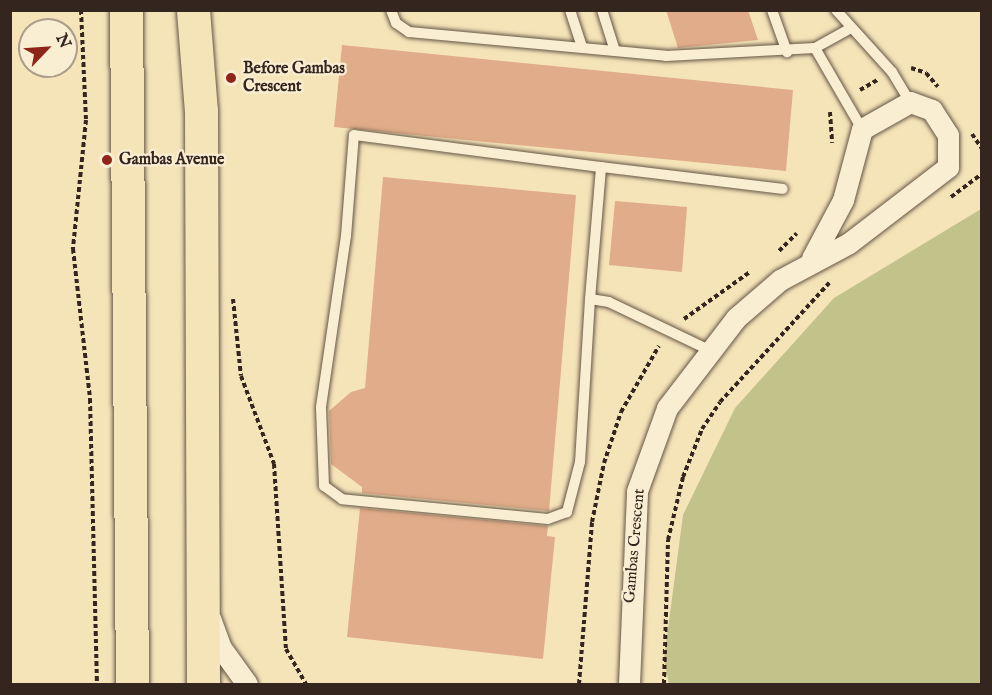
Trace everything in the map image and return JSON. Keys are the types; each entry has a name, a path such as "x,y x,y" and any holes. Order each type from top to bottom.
{"main road":[{"path":"126,10 132,684"},
{"path":"194,10 201,111 204,601 202,684"}],"street":[{"path":"862,129 910,102"},
{"name":"Gambas Crescent","path":"629,684 637,491 667,408 707,349 736,318 812,258 849,243 948,167 948,135 932,110 910,102"},
{"name":"Gambas Crescent","path":"812,258 843,200 862,129"},
{"path":"204,601 221,648 247,684"}],"lane":[{"path":"391,10 396,23 409,32 582,46 666,56 787,52 815,48 851,28"},
{"path":"570,10 582,46"},
{"path":"602,10 615,51"},
{"path":"772,10 787,52"},
{"path":"836,10 892,72 910,102"},
{"path":"815,48 862,129"},
{"path":"601,166 579,462 567,512 548,519 342,498 324,486 321,407 346,236 354,135 601,166 783,189"},
{"path":"590,299 609,302 707,349"}],"path":[{"path":"81,10 86,120 73,249 90,399 97,684"},
{"path":"942,203 981,174"},
{"path":"664,684 668,540 683,477 702,429 720,402 837,274"},
{"path":"233,291 241,376 274,464 286,649 306,684"}],"green space":[{"path":"981,209 981,684 669,684 664,659 683,515 735,408 834,298"}],"building":[{"path":"666,10 748,10 758,40 678,48"},
{"path":"342,45 793,90 786,171 334,127"},
{"path":"383,177 576,195 549,511 362,493 362,487 331,464 329,411 351,392 365,388"},
{"path":"615,201 687,207 682,272 609,265"},
{"path":"360,508 548,526 547,536 555,537 543,659 347,637"}],"place":[{"name":"Before Gambas Crescent","path":"231,78"},
{"name":"Gambas Avenue","path":"107,160"}]}
